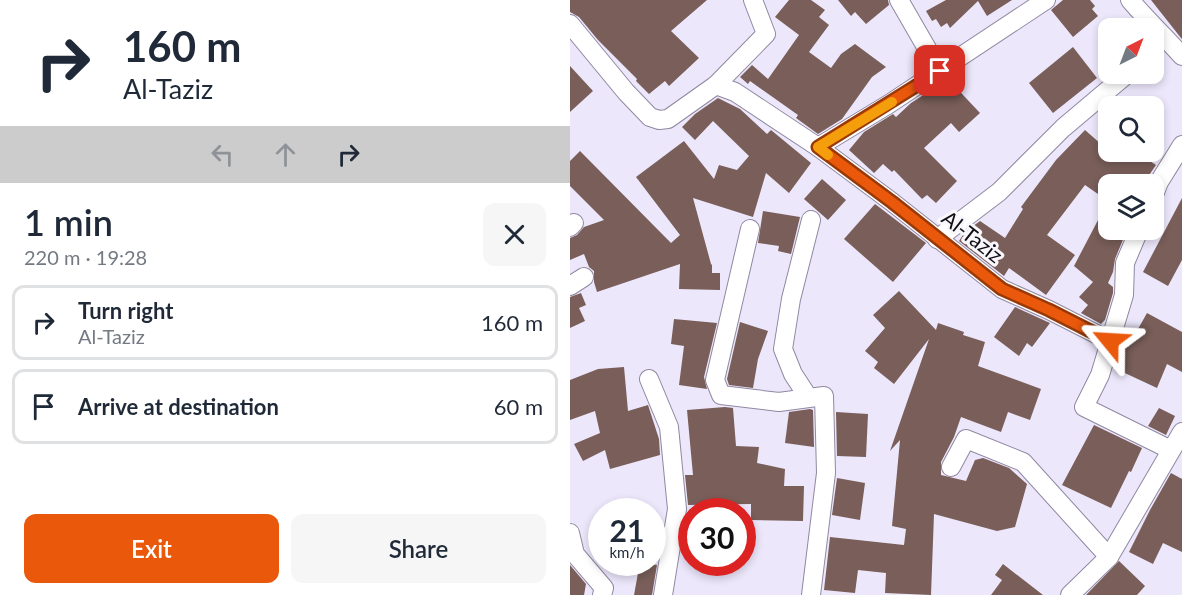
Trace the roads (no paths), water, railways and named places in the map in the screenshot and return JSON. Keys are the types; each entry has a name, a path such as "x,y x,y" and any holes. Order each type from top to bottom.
{"street":[{"path":"570,24 626,92 650,117 659,120 668,119 716,85 766,34 753,0"},
{"path":"899,0 940,71"},
{"path":"818,147 940,71 1046,0"},
{"path":"1130,0 1145,18"},
{"path":"1164,46 1182,56"},
{"path":"937,239 999,192 1063,128 1115,84"},
{"name":"Al-Taziz","path":"716,85 735,92 818,147 1002,289 1110,341"},
{"path":"1164,174 1182,145"},
{"path":"808,397 793,374 783,349 791,299 811,220"},
{"path":"750,229 714,380 721,395 779,402 824,396 826,473 811,595"},
{"path":"1135,240 1125,263 1124,295 1100,375 1084,407 1171,450"},
{"path":"649,379 669,427 677,509 663,595"},
{"path":"1070,595 1109,557 1182,432"},
{"path":"951,467 966,439 1023,462 1109,557"},
{"path":"570,533 575,554 604,588 602,595"}]}
